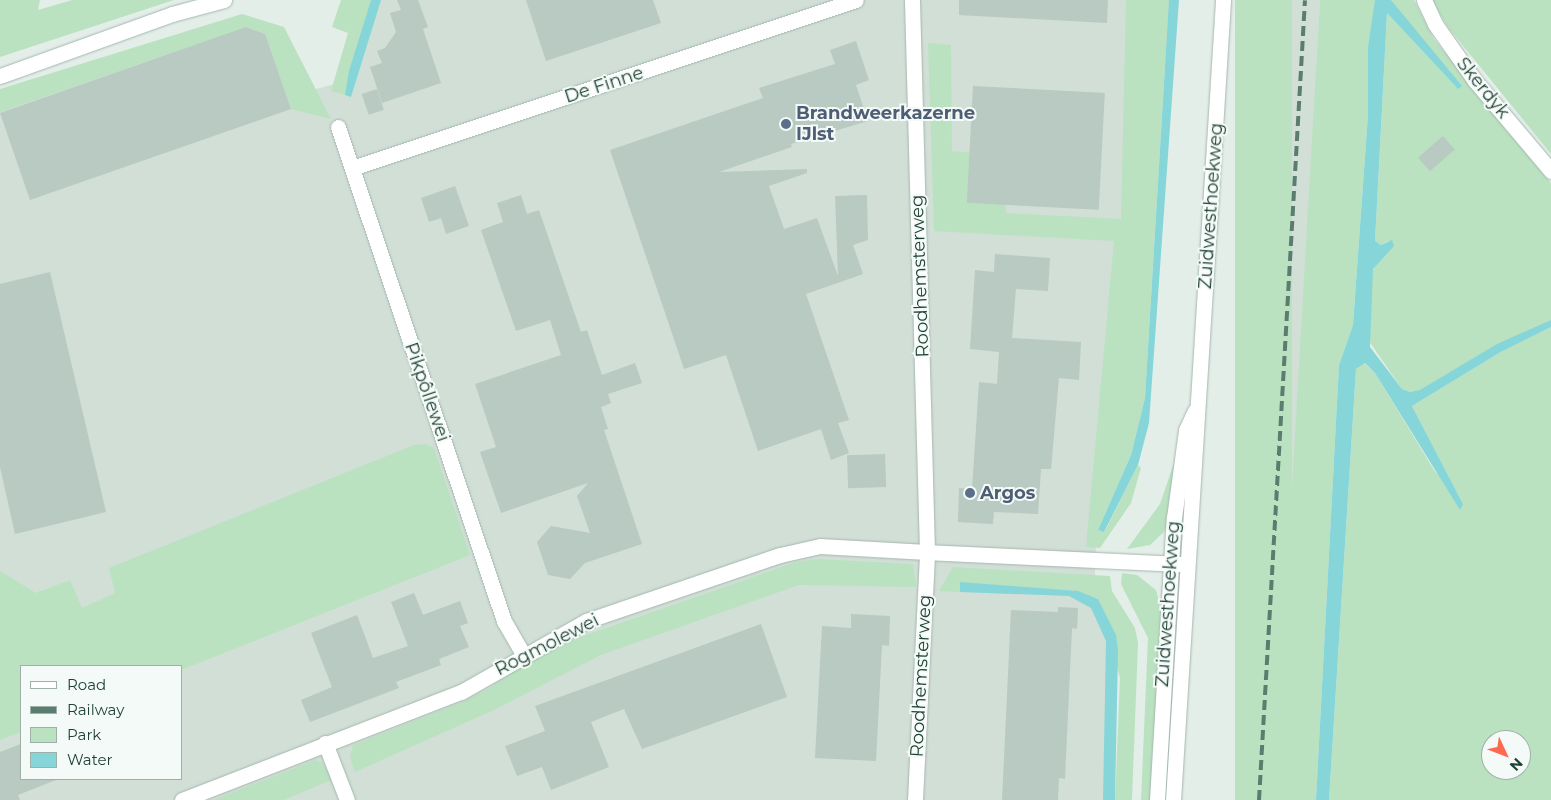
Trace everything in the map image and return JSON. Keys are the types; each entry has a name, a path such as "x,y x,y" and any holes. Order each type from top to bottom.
{"street":[{"path":"0,76 172,14 224,0"},
{"name":"De Finne","path":"352,168 856,0"},
{"name":"Roodhemsterweg","path":"912,0 927,552 915,800"},
{"name":"Zuidwesthoekweg","path":"1173,800 1198,431 1195,412 1224,0"},
{"name":"Skerdyk","path":"1424,0 1436,24 1475,81 1551,171"},
{"name":"Pikpôllewei","path":"338,127 504,620 523,654"},
{"name":"Zuidwesthoekweg","path":"1157,800 1170,564 1186,430 1195,412"},
{"name":"Rogmolewei","path":"182,800 461,692 523,654 586,621 780,555 820,546 927,552"},
{"path":"927,552 1189,565"},
{"path":"325,744 347,800"}],"shaded area":[{"path":"376,0 1174,0 1096,542 1094,603 1110,634 1109,800 0,800 0,101 242,20 276,31 302,93 352,79"},
{"path":"1292,0 1320,0 1313,137 1274,800 1246,800"}],"green space":[{"path":"0,0 40,0 38,10 72,0 174,0 0,57"},
{"path":"341,0 371,0 345,95 331,91 348,33 332,27"},
{"path":"1126,0 1169,0 1145,398 1131,455 1098,530 1105,531 1138,465 1141,468 1131,503 1100,548 1086,547 1114,241 934,231 928,43 951,45 952,151 1006,156 1006,213 1121,219"},
{"path":"1235,0 1292,0 1292,800 1235,800"},
{"path":"1320,0 1375,0 1374,19 1368,47 1368,115 1353,325 1339,365 1316,800 1274,800"},
{"path":"1391,0 1414,0 1434,39 1551,183 1551,320 1420,391 1410,392 1402,389 1369,341 1372,272 1388,241 1381,245 1375,241 1387,13 1458,89"},
{"path":"1432,0 1551,0 1551,154 1447,26"},
{"path":"242,14 284,27 331,119 291,109 265,34 247,27 0,112 0,89"},
{"path":"1551,327 1551,800 1329,800 1356,369 1364,363 1375,373 1434,470 1463,504 1412,406 1499,353"},
{"path":"425,444 434,448 470,555 182,670 182,665 20,665 20,732 0,740 0,571 36,593 70,580 82,608 115,593 109,568 414,445"},
{"path":"1177,454 1170,518 1164,532 1150,545 1127,549 1160,504"},
{"path":"817,559 913,564 916,587 799,585 601,655 494,710 355,772 350,757 353,745 462,702 490,688 543,650 796,562"},
{"path":"953,567 1110,576 1112,591 1135,628 1138,643 1132,800 1115,800 1120,678 1098,599 1078,591 960,583 960,592 939,591"},
{"path":"1122,573 1137,575 1156,590 1163,617 1150,800 1141,800 1148,638 1121,584"},
{"path":"315,760 323,763 331,780 284,800 214,800"}],"water":[{"path":"371,0 381,0 351,97 345,95 349,71"},
{"path":"1169,0 1179,0 1149,423 1138,465 1104,532 1098,530 1131,455 1145,398"},
{"path":"1375,0 1391,0 1462,86 1458,89 1387,13 1375,241 1381,245 1392,240 1394,246 1373,269 1370,347 1402,389 1410,392 1420,390 1497,344 1551,320 1551,327 1499,353 1412,406 1463,504 1460,510 1375,373 1365,363 1356,369 1329,800 1316,800 1339,365 1353,325 1368,115 1368,47"},
{"path":"960,582 1078,591 1098,599 1116,635 1118,650 1115,800 1103,800 1106,641 1091,608 1069,596 960,592"}],"building":[{"path":"397,0 418,0 428,27 423,29 441,83 382,103 370,67 382,63 377,51 385,48 396,32 390,13 401,10"},
{"path":"526,0 653,0 661,23 546,61"},
{"path":"959,0 1108,0 1107,23 959,15"},
{"path":"246,27 265,34 291,109 30,200 0,113"},
{"path":"856,41 869,80 856,85 868,121 791,144 792,147 719,172 807,169 807,173 769,186 784,229 817,218 838,276 835,196 867,195 868,240 853,245 863,274 806,294 849,420 838,423 849,453 831,460 821,429 758,451 726,355 684,369 610,150 763,98 759,88 835,64 830,50"},
{"path":"973,86 1105,93 1099,210 967,203"},
{"path":"377,89 384,110 369,115 362,94"},
{"path":"1443,136 1455,150 1430,171 1418,158"},
{"path":"455,186 469,226 446,234 441,218 429,222 421,198"},
{"path":"521,195 527,214 539,210 581,332 587,330 602,375 635,363 642,383 608,394 611,403 601,407 608,429 604,430 642,544 585,563 570,579 548,575 537,542 551,526 590,533 577,496 588,483 501,513 480,452 496,447 475,384 561,355 550,320 516,331 481,230 503,222 497,203"},
{"path":"995,254 1050,258 1048,291 1016,289 1012,338 1081,342 1079,380 1059,378 1051,469 1041,469 1038,514 994,512 993,524 958,522 959,488 972,489 979,382 997,384 999,352 970,349 975,270 994,272"},
{"path":"50,272 106,512 15,534 0,467 0,284"},
{"path":"885,454 886,487 848,488 847,455"},
{"path":"414,593 423,615 460,601 468,623 460,626 469,647 439,659 441,665 396,682 399,688 310,722 301,700 332,687 311,633 357,615 373,658 408,646 391,602"},
{"path":"1058,607 1078,608 1077,629 1072,628 1065,779 1059,778 1058,800 1002,800 1011,610 1058,612"},
{"path":"851,614 890,616 889,646 882,645 876,761 815,758 822,626 851,628"},
{"path":"761,624 787,697 642,749 624,709 591,722 609,767 551,790 542,767 517,776 505,746 545,731 535,706"},
{"path":"20,744 20,780 56,780 18,795 20,800 0,800 0,752"}],"railway":[{"path":"1259,800 1305,0"}],"place":[{"name":"Brandweerkazerne IJlst","path":"786,124"},
{"name":"Argos","path":"970,493"}]}
